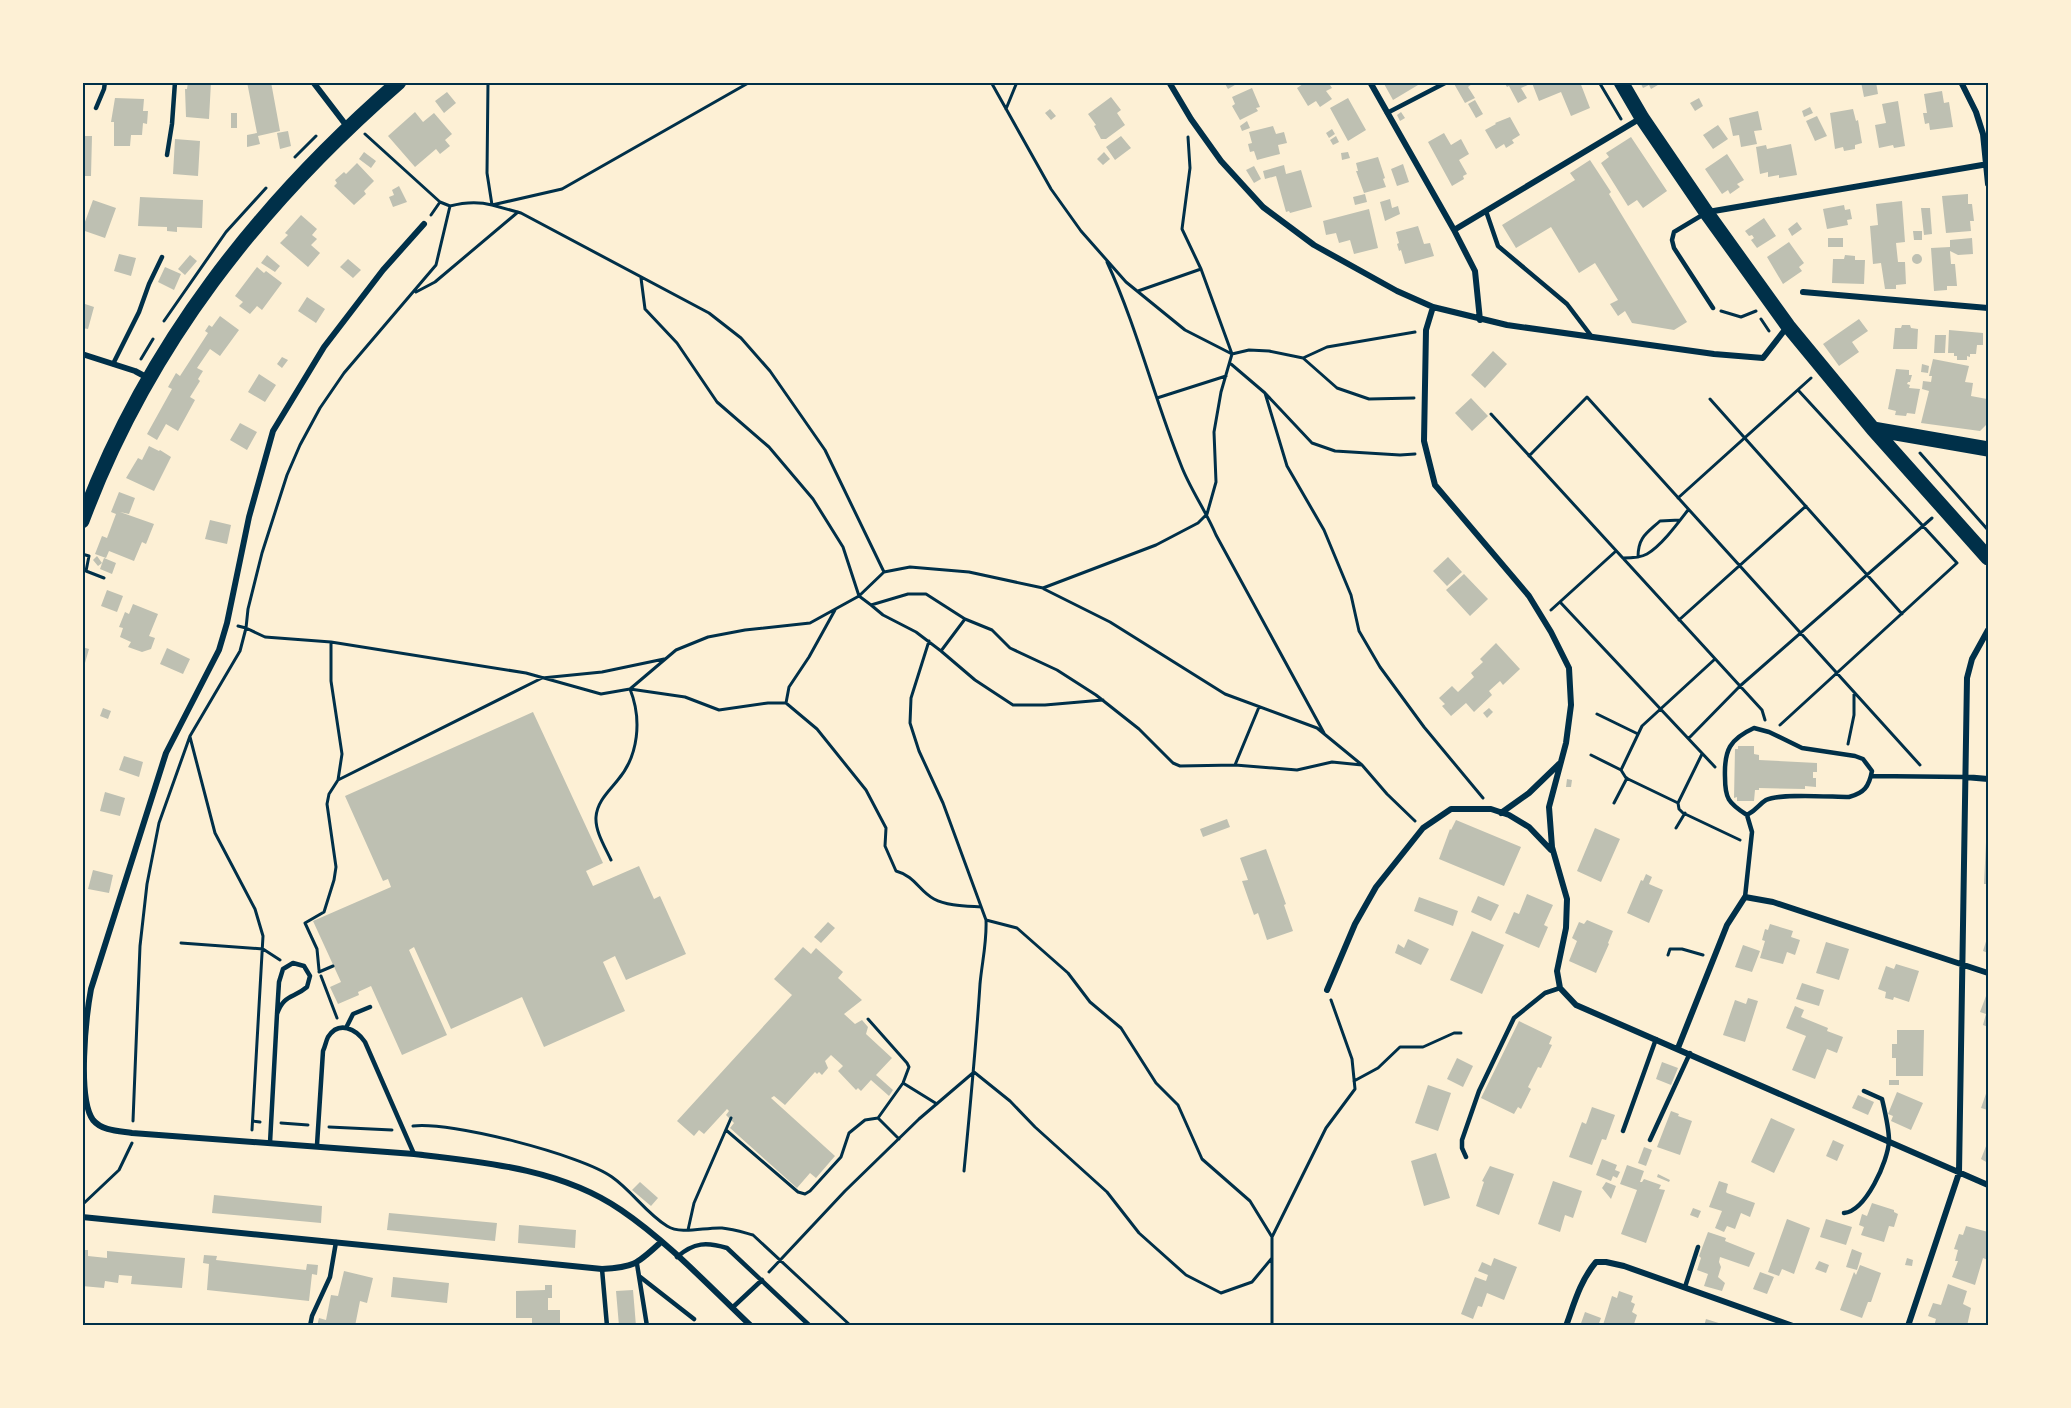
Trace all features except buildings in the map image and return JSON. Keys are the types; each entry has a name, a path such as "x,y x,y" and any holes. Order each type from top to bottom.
{"main road":[{"path":"82,522 116,441 148,378 198,301 231,256 302,174 399,82"},
{"path":"1621,82 1642,118 1706,212 1788,326 1873,429 1989,558"},
{"path":"1873,429 1989,449"}],"street":[{"path":"313,82 349,129"},
{"path":"1169,82 1191,119 1221,161 1263,207 1314,245 1397,291 1433,307 1507,325 1714,354 1763,358 1788,326"},
{"path":"1370,82 1475,271 1480,320"},
{"path":"1961,82 1976,112 1983,134 1989,184"},
{"path":"1454,230 1642,118"},
{"path":"1706,212 1988,164"},
{"path":"424,224 383,270 324,346 273,431 249,517 227,623 219,650 176,732 158,775 91,989 85,1026 88,1110 102,1127 132,1133 317,1145 458,1159 544,1175 569,1183 620,1209 661,1242 751,1326"},
{"path":"1803,292 1989,308"},
{"path":"1433,307 1426,330 1424,441 1435,485 1530,596 1569,668 1571,705 1566,743 1549,807 1553,852 1567,899 1566,928 1557,971 1560,988 1576,1005 1989,1185"},
{"path":"82,354 135,371 148,378"},
{"path":"1908,1326 1959,1173 1967,678 1972,659 1989,630"},
{"path":"1501,813 1529,794 1560,764"},
{"path":"1965,777 1989,779"},
{"path":"1327,990 1355,924 1376,887 1423,828 1451,809 1491,809 1509,815 1529,827 1553,852"},
{"path":"1678,1048 1727,925 1744,897 1773,902 1989,973"},
{"path":"82,1217 602,1269 623,1268 637,1264 661,1242"},
{"path":"1566,1326 1583,1280 1596,1262 1606,1262 1685,1287 1793,1326"}],"lane":[{"path":"96,108 105,82"},
{"path":"167,155 172,124 174,82"},
{"path":"1387,113 1445,83"},
{"path":"1486,211 1498,246 1567,304 1592,337"},
{"path":"1706,212 1674,232 1672,240 1674,248 1713,308"},
{"path":"113,363 139,312 162,257"},
{"path":"1744,897 1752,832 1747,815 1730,802 1725,794 1724,760 1730,746 1742,734 1754,729 1769,732 1802,748 1863,759 1872,771 1868,787 1859,794 1849,797 1765,800 1755,811 1747,815"},
{"path":"1872,776 1965,777"},
{"path":"270,1143 277,1014 280,974 287,965 293,963 304,966 310,976 307,987 286,998 277,1014"},
{"path":"1466,1157 1462,1148 1465,1130 1479,1091 1514,1018 1545,993 1560,988"},
{"path":"317,1145 324,1051 328,1037 343,1028 353,1014 370,1007"},
{"path":"343,1028 353,1029 365,1042 414,1154"},
{"path":"1623,1131 1656,1039"},
{"path":"1650,1140 1690,1053"},
{"path":"1844,1213 1857,1209 1871,1192 1889,1142 1882,1099 1864,1091"},
{"path":"310,1326 312,1316 330,1276 336,1242"},
{"path":"677,1257 685,1250 700,1243 712,1243 727,1248 810,1326"},
{"path":"1685,1287 1698,1247"},
{"path":"637,1264 647,1326"},
{"path":"602,1269 607,1326"},
{"path":"639,1276 694,1319"},
{"path":"732,1308 762,1280"}],"path":[{"path":"488,82 487,173 492,205"},
{"path":"492,205 562,189 750,82"},
{"path":"991,82 1051,189 1081,231 1126,282 1185,330 1232,354 1249,350 1269,351 1303,358 1337,388 1369,399 1425,396"},
{"path":"1006,108 1017,82"},
{"path":"1043,588 1156,545 1198,523 1208,514 1216,482 1214,432 1232,354 1201,269 1182,229 1190,168 1188,124 1191,119"},
{"path":"370,127 364,133 440,202 450,206 465,202 483,202 518,212 709,313 741,338 770,371 825,450 884,572"},
{"path":"424,224 440,202"},
{"path":"82,1205 119,1170 133,1142 140,946 147,884 159,823 190,736 240,651 262,553 287,475 300,445 320,408 344,373 414,294 436,265 450,206"},
{"path":"414,294 435,282 518,212"},
{"path":"1104,256 1125,301 1181,466 1324,733"},
{"path":"1138,291 1201,269"},
{"path":"641,278 645,309 676,343 717,402 769,447 813,499 843,547 859,596 883,615 929,641 975,680 1013,705 1103,700"},
{"path":"1713,308 1741,317 1756,311"},
{"path":"1303,358 1327,347 1426,330"},
{"path":"1230,364 1265,393 1312,443 1335,451 1400,455 1426,453"},
{"path":"1678,498 1821,368"},
{"path":"1157,398 1226,376"},
{"path":"1491,414 1762,710 1769,732 1782,724 1838,674 1956,563 1798,390"},
{"path":"1265,393 1287,466 1324,530 1351,595 1359,631 1380,667 1491,809"},
{"path":"1529,456 1587,397 1838,674 1927,777"},
{"path":"1710,399 1902,614"},
{"path":"1679,620 1806,506"},
{"path":"1623,558 1647,554 1688,509"},
{"path":"1689,738 1740,686 1931,519"},
{"path":"1638,557 1640,540 1660,521 1680,520"},
{"path":"1543,618 1616,551"},
{"path":"82,554 89,556 86,571 104,578"},
{"path":"630,689 676,650 708,636 810,622 859,596 884,572 910,567 969,572 1043,588 1110,622 1226,694 1317,728 1362,765 1387,794 1423,828"},
{"path":"871,605 908,594 926,594 965,619 992,630 1010,648 1058,670 1103,700 1139,729 1173,763 1180,766 1235,765 1297,770 1332,762 1362,765"},
{"path":"1560,602 1725,777"},
{"path":"786,704 789,687 836,609"},
{"path":"941,651 965,619"},
{"path":"246,628 265,637 331,642 526,674 601,694 630,689 685,697 719,710 768,703 786,704 818,729 866,790 886,828 885,846 896,871 907,874 933,899 981,907"},
{"path":"929,641 911,698 910,723 919,752 943,803 986,921 987,942 981,969 964,1171"},
{"path":"331,642 331,681 342,754 338,780 329,794 327,804 336,867 324,912 305,923 317,950 320,972 343,1028"},
{"path":"338,780 542,678 602,672 666,659"},
{"path":"1622,770 1642,726 1715,659"},
{"path":"611,860 600,836 596,818 602,798 624,772 634,747 637,716 630,689"},
{"path":"1846,755 1854,715 1854,693"},
{"path":"1235,765 1259,707"},
{"path":"1597,714 1638,734"},
{"path":"190,736 215,833 260,922 263,949 252,1142"},
{"path":"1702,754 1678,803 1679,809 1750,845"},
{"path":"1591,755 1622,770 1627,778 1678,803"},
{"path":"1614,803 1627,778"},
{"path":"1676,828 1685,813"},
{"path":"986,921 1017,928 1068,973 1090,1002 1121,1028 1155,1083 1178,1105 1202,1159 1250,1201 1272,1237"},
{"path":"181,944 263,949 287,965"},
{"path":"1668,955 1670,949 1682,949 1713,959"},
{"path":"310,976 333,966"},
{"path":"1272,1326 1272,1237 1326,1128 1355,1089 1352,1059 1327,990"},
{"path":"726,1130 798,1192 805,1194 810,1191 841,1157 849,1133 865,1120 878,1118 909,1071 907,1063 868,1019"},
{"path":"1354,1081 1378,1068 1400,1047 1423,1047 1454,1033 1461,1034"},
{"path":"762,1280 845,1191 974,1072"},
{"path":"974,1072 1011,1101 1035,1127 1107,1192 1139,1233 1186,1275 1221,1293 1252,1282 1272,1258"},
{"path":"903,1083 937,1104"},
{"path":"688,1230 694,1203 732,1118"},
{"path":"878,1118 899,1139"}]}
